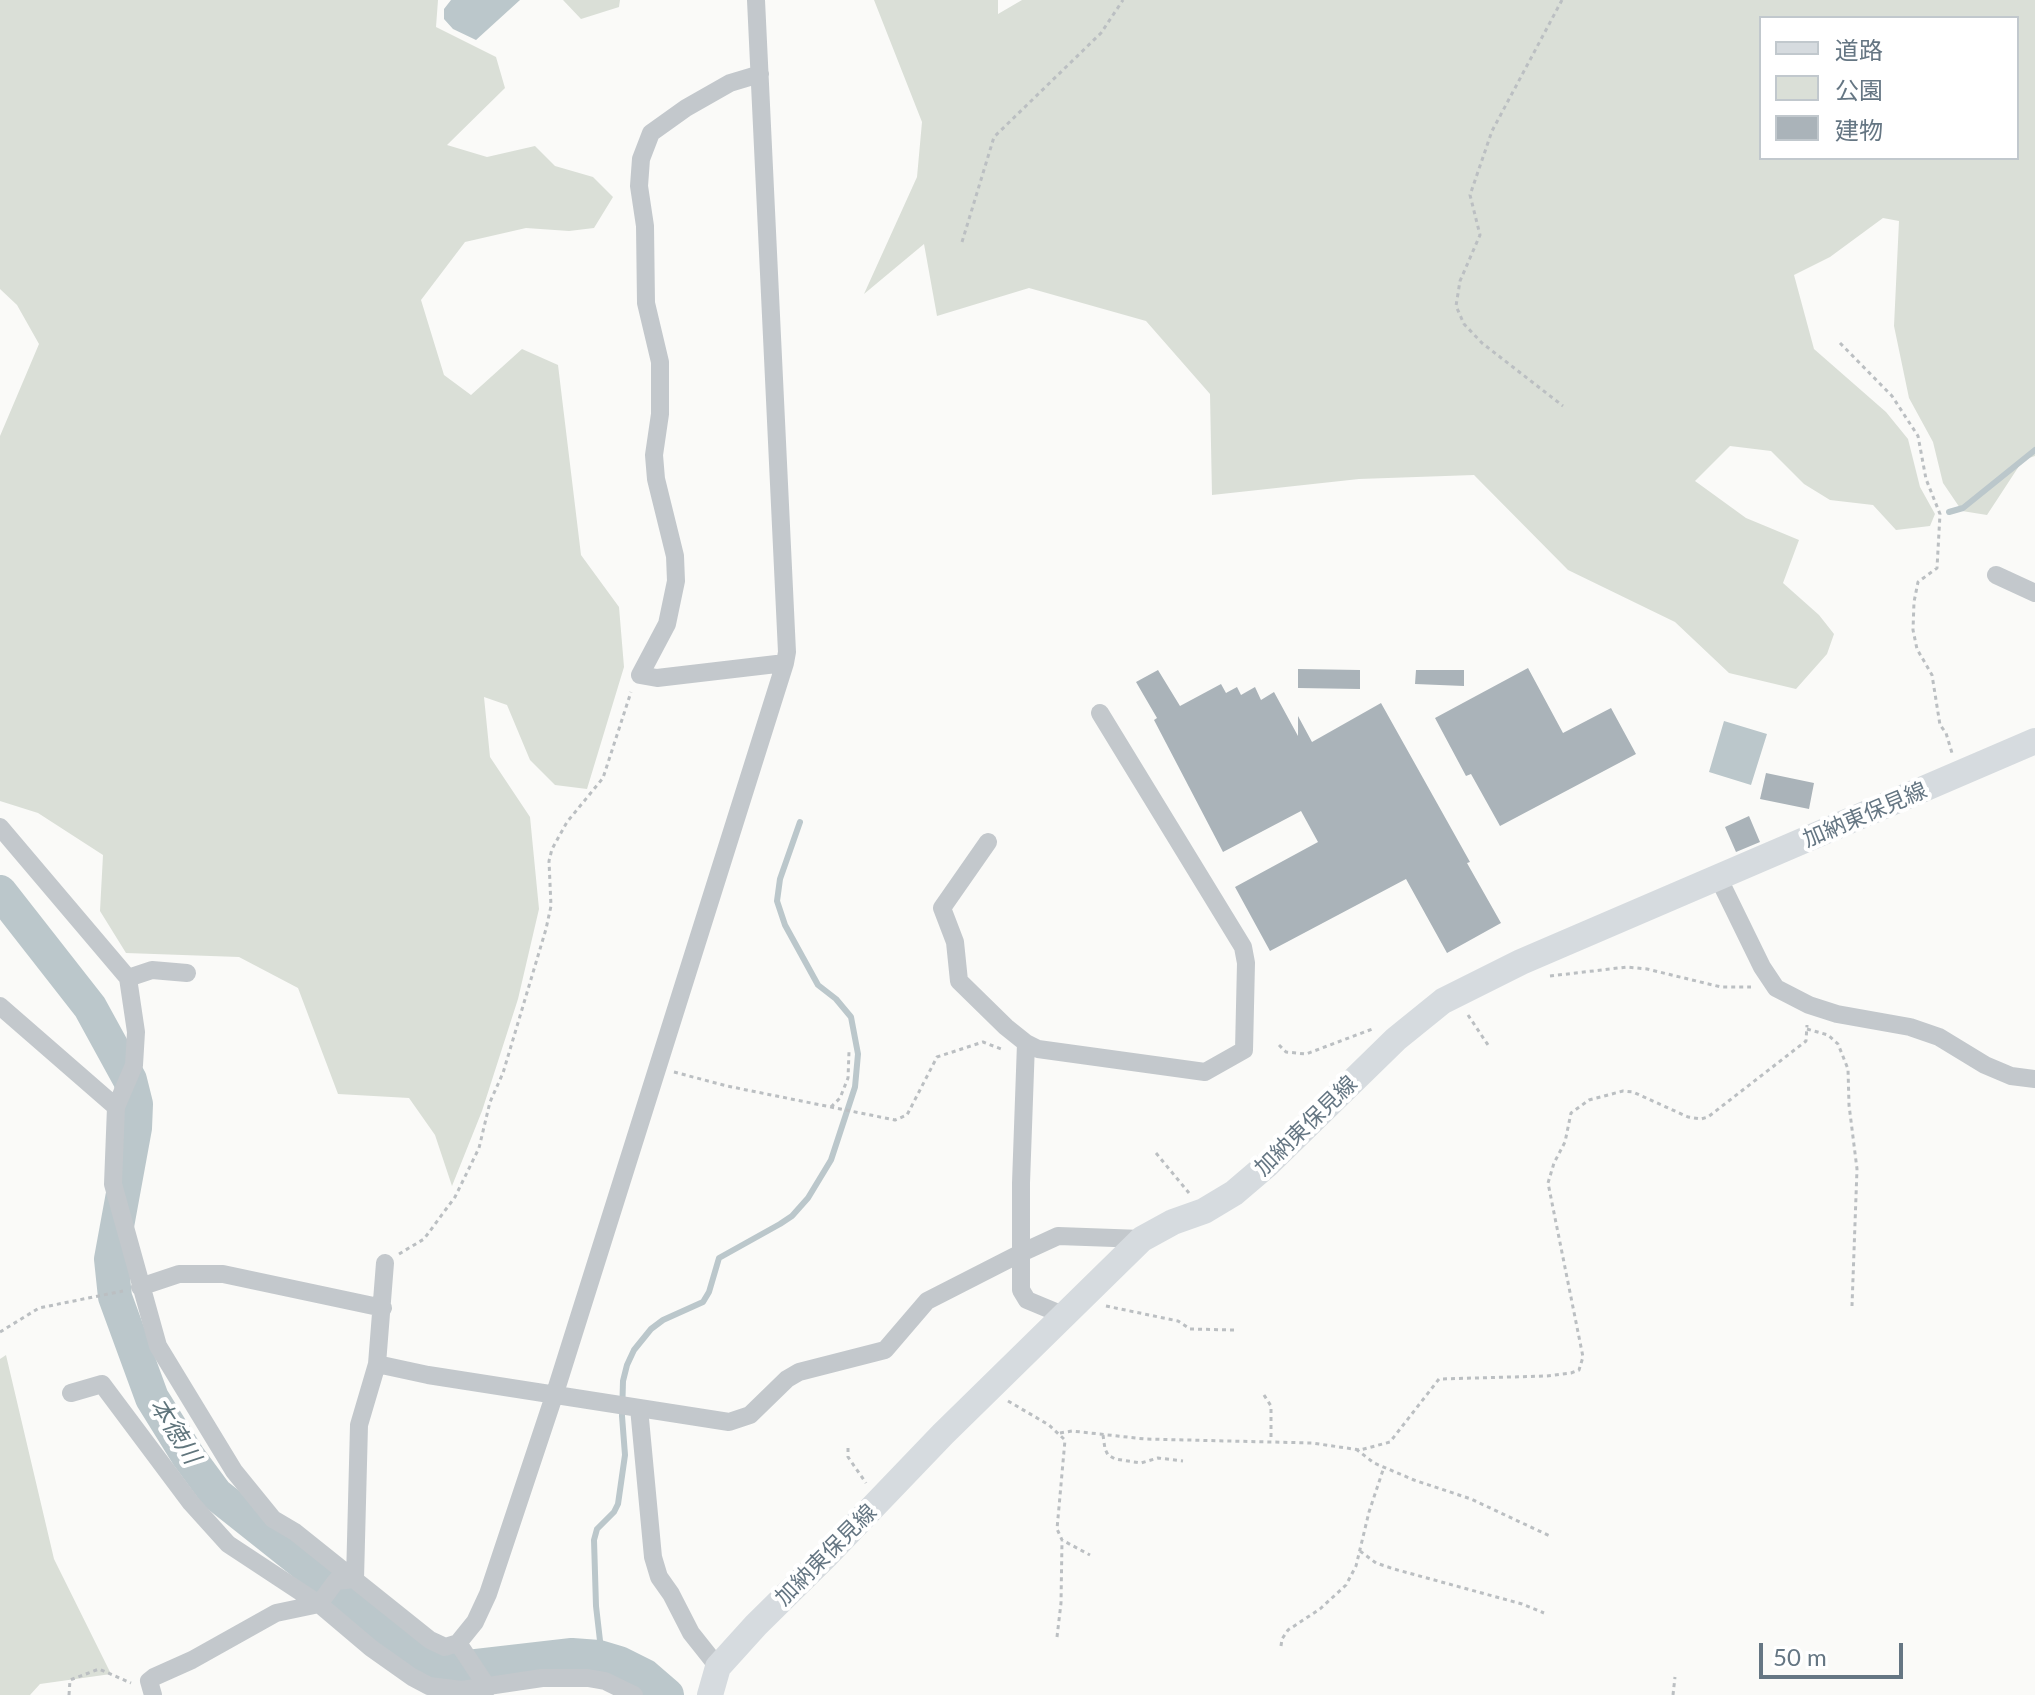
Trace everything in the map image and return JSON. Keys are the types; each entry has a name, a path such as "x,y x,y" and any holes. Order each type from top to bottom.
{"main road":[{"name":"加納東保見線","path":"710,1695 718,1667 756,1625 992,1385 1142,1239 1173,1222 1204,1211 1234,1193 1268,1164 1396,1039 1443,1001 1518,964 2035,741"}],"street":[{"path":"0,827 128,978 136,1032 134,1065 119,1099 113,1184 134,1285 158,1346 234,1471 273,1519 295,1532 345,1580 430,1640 445,1647 458,1643 475,1622 488,1594 555,1393 787,652 756,0"},
{"path":"760,74 730,83 686,108 651,133 641,159 639,186 645,226 646,303 660,362 660,414 654,455 656,479 675,556 676,581 667,624 640,675 657,678 785,663"},
{"path":"1996,575 2035,593"},
{"path":"1026,1052 1038,1049 1205,1072 1244,1050 1246,963 1243,947 1100,713"},
{"path":"988,842 942,908 955,942 959,981 1026,1052 1021,1290 1027,1300 1063,1315"},
{"path":"1719,879 1762,967 1776,988 1809,1005 1837,1014 1910,1027 1939,1037 1985,1065 2011,1076 2035,1079"},
{"path":"128,978 152,970 187,973"},
{"path":"0,1006 68,1063 119,1099"},
{"path":"377,1364 428,1375 729,1422 750,1415 787,1379 799,1372 885,1350 927,1301 1058,1236 1142,1239"},
{"path":"151,1691 149,1681 154,1677 192,1660 276,1613 319,1604 345,1580 359,1425 377,1364 385,1263"},
{"path":"134,1285 179,1274 223,1274 383,1308"},
{"path":"71,1393 102,1384 191,1503 228,1544 319,1604 371,1648 429,1686 462,1690 542,1678 588,1678 605,1681 634,1695"},
{"path":"639,1408 653,1557 659,1577 691,1633 718,1667"},
{"path":"458,1643 488,1688"}],"path":[{"path":"962,242 994,137 1101,33 1123,0"},
{"path":"1562,0 1492,131 1470,195 1480,235 1460,281 1456,306 1464,324 1482,343 1563,406"},
{"path":"1840,343 1892,396 1918,436 1926,479 1940,514 1937,568 1918,582 1913,630 1917,649 1932,675 1940,725 1946,733 1952,763 1960,775"},
{"path":"385,1263 424,1239 455,1197 479,1148 490,1102 503,1073 546,929 551,906 549,861 552,849 567,822 603,778 629,696 640,675"},
{"path":"1518,964 1523,971 1547,976 1627,967 1721,987 1776,988"},
{"path":"1458,993 1488,1045"},
{"path":"1060,1433 1072,1431 1145,1439 1312,1443 1356,1449 1376,1447 1390,1442 1439,1379 1547,1376 1579,1370 1583,1357 1548,1183 1565,1142 1571,1113 1589,1100 1623,1091 1633,1092 1688,1117 1708,1117 1806,1041 1809,1005"},
{"path":"1279,1045 1286,1052 1306,1054 1377,1027 1396,1039"},
{"path":"1807,1029 1828,1035 1838,1044 1848,1069 1851,1130 1857,1169 1852,1306"},
{"path":"659,1068 727,1086 895,1120 907,1115 937,1057 973,1044 989,1043 1026,1052"},
{"path":"831,1107 840,1098 848,1078 849,1052"},
{"path":"1156,1153 1204,1211"},
{"path":"0,1332 39,1308 86,1300 134,1285"},
{"path":"1085,1293 1092,1301 1107,1307 1178,1321 1190,1329 1234,1330"},
{"path":"992,1385 1008,1401 1060,1433 1065,1440 1057,1529 1062,1540 1057,1637"},
{"path":"1264,1395 1271,1406 1271,1441"},
{"path":"1103,1435 1105,1449 1115,1459 1141,1463 1158,1458 1183,1461"},
{"path":"848,1448 848,1457 862,1480 881,1498"},
{"path":"1356,1449 1362,1456 1384,1467 1471,1499 1552,1537"},
{"path":"1281,1646 1288,1630 1342,1592 1356,1566 1384,1467"},
{"path":"1062,1540 1090,1555"},
{"path":"1360,1551 1385,1566 1544,1613"},
{"path":"69,1695 70,1680 99,1669 151,1691"},
{"path":"1673,1695 1675,1677"}],"green space":[{"path":"0,0 438,0 436,27 496,57 505,88 447,145 487,157 535,146 555,166 593,177 613,197 594,228 569,231 526,228 465,242 421,300 444,375 471,395 522,349 558,365 581,555 619,607 624,667 587,789 555,785 530,760 507,705 484,697 490,757 530,817 539,909 518,999 482,1111 452,1186 435,1135 409,1098 338,1094 298,988 239,957 126,953 100,911 103,855 38,813 0,801 0,436 39,344 17,305 0,289"},
{"path":"563,0 620,0 619,7 581,19"},
{"path":"874,0 998,0 998,14 1022,0 2035,0 2035,456 2023,460 1987,515 1962,511 1943,483 1933,442 1909,398 1894,326 1899,221 1883,218 1830,257 1794,275 1814,349 1886,412 1908,439 1920,487 1935,514 1930,526 1896,530 1873,505 1830,500 1804,484 1771,451 1730,446 1695,481 1746,518 1799,540 1783,583 1819,615 1834,634 1827,654 1796,689 1729,673 1675,622 1568,570 1474,475 1359,479 1212,495 1210,394 1146,321 1029,288 937,316 924,244 864,294 917,177 922,122"},
{"path":"6,1355 54,1559 111,1674 40,1684 30,1695 0,1695 0,1359"}],"shaded area":[{"path":"451,0 520,0 476,40 453,29 444,19 444,9"},
{"path":"1724,721 1767,734 1751,785 1709,772"}],"building":[{"path":"1528,668 1563,733 1611,708 1636,754 1500,826 1471,774 1466,776 1435,718"},
{"path":"1298,669 1360,670 1360,689 1298,688"},
{"path":"1158,670 1180,706 1221,684 1226,693 1237,687 1241,695 1255,687 1261,700 1274,692 1298,736 1298,716 1312,742 1381,703 1501,923 1447,953 1406,879 1270,951 1235,887 1318,842 1301,811 1223,852 1136,682"},
{"path":"1416,670 1464,670 1464,686 1415,684"},
{"path":"1766,773 1814,783 1809,809 1760,799"},
{"path":"1749,816 1760,842 1736,852 1725,827"}],"waterway":[{"path":"1949,512 1963,508 2035,450"},
{"path":"602,1658 596,1606 594,1540 597,1529 618,1504 625,1455 622,1416 623,1381 627,1365 634,1350 651,1329 663,1320 703,1302 719,1258 792,1216 808,1198 831,1160 855,1087 858,1054 851,1017 836,999 818,985 785,925 777,901 780,879 800,822"},
{"name":"本徳川","path":"0,892 90,1007 130,1080 136,1104 135,1128 111,1259 115,1297 152,1398 216,1494 415,1652 432,1662 459,1668 572,1655 599,1657 645,1676 667,1695"}]}
